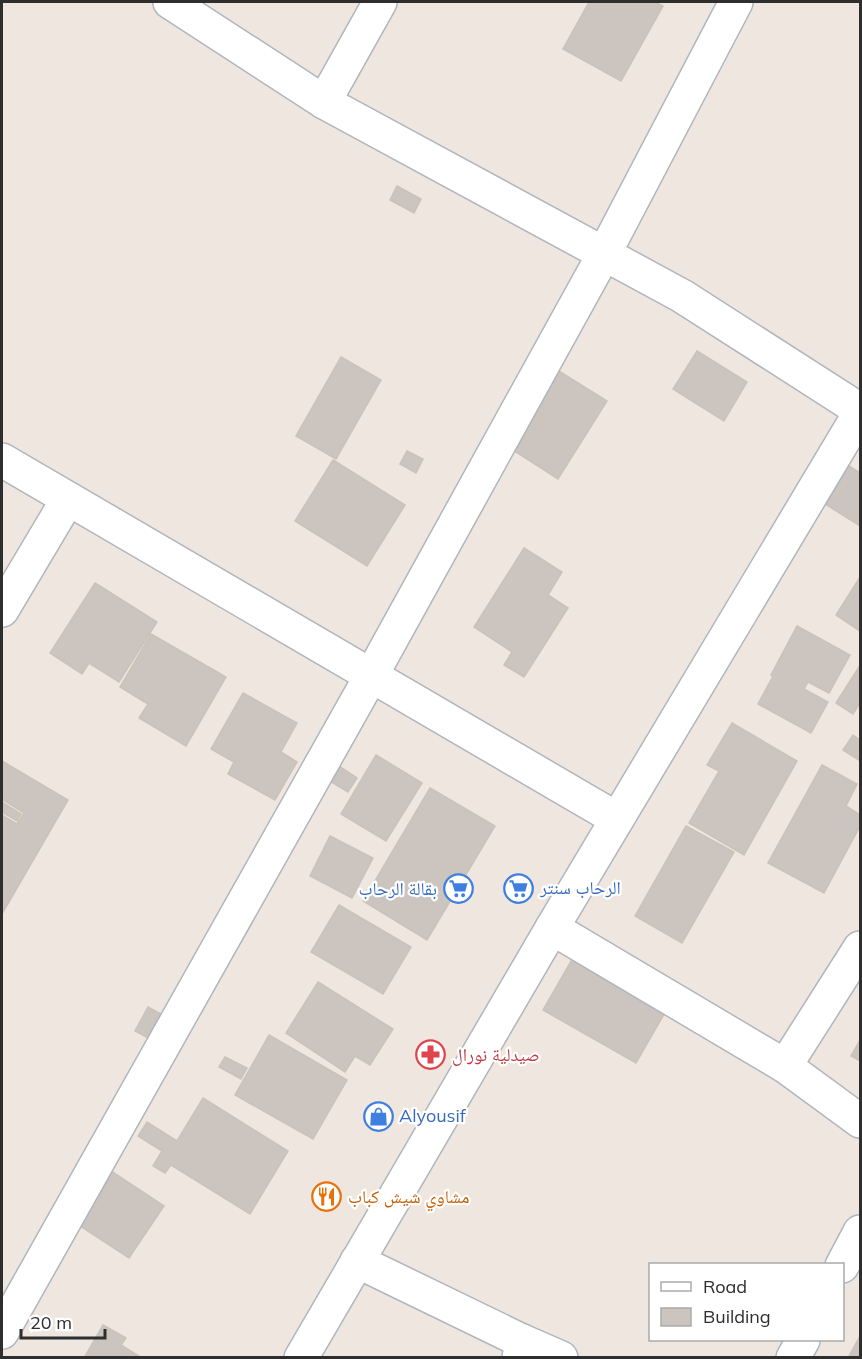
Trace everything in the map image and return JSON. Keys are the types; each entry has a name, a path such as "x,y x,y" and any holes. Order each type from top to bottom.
{"street":[{"path":"170,2 324,102 682,296 861,412 552,927 301,1358"},
{"path":"324,102 380,2"},
{"path":"2,1332 371,676 604,254 736,2"},
{"path":"2,460 617,819"},
{"path":"2,609 68,499"},
{"path":"552,927 785,1066 861,1121"},
{"path":"785,1066 861,948"},
{"path":"844,1264 861,1232"},
{"path":"357,1261 520,1349 561,1358"},
{"path":"794,1358 802,1341"}],"building":[{"path":"589,2 655,2 663,6 621,81 563,49"},
{"path":"397,186 421,199 414,213 390,200"},
{"path":"697,351 747,382 724,421 673,389"},
{"path":"341,357 381,380 336,459 296,436"},
{"path":"554,368 607,401 558,479 505,445"},
{"path":"407,451 423,459 416,473 400,464"},
{"path":"333,460 405,505 367,566 295,521"},
{"path":"846,464 860,473 860,526 822,502"},
{"path":"524,548 562,572 548,595 568,608 524,677 504,665 512,652 474,627"},
{"path":"860,577 860,631 836,615"},
{"path":"95,583 157,622 119,682 89,663 82,674 50,653"},
{"path":"797,626 850,655 829,693 808,682 804,689 828,702 811,733 758,704"},
{"path":"151,634 226,677 186,746 139,718 148,704 120,687"},
{"path":"859,667 860,703 853,714 836,703"},
{"path":"243,693 297,723 281,752 297,762 275,800 228,774 234,762 211,749"},
{"path":"732,723 797,761 744,855 689,823 719,771 707,765"},
{"path":"853,735 860,740 859,760 843,750"},
{"path":"376,755 422,783 386,841 341,814"},
{"path":"2,761 68,800 2,914 2,815 17,824 24,813 2,799"},
{"path":"333,762 357,778 348,792 323,777"},
{"path":"822,765 857,784 846,806 860,815 860,826 824,893 768,863"},
{"path":"430,788 495,826 427,940 363,901"},
{"path":"2,802 21,814 17,821 2,812"},
{"path":"686,826 734,852 682,943 635,916"},
{"path":"330,836 373,858 352,898 310,876"},
{"path":"339,905 411,947 383,994 311,952"},
{"path":"574,956 667,1009 636,1063 543,1010"},
{"path":"318,982 393,1029 370,1065 355,1056 345,1072 286,1033"},
{"path":"148,1007 170,1019 156,1042 135,1031"},
{"path":"269,1035 347,1080 313,1139 235,1095"},
{"path":"860,1040 860,1061 851,1056"},
{"path":"225,1057 247,1068 241,1079 219,1067"},
{"path":"203,1098 288,1151 250,1214 171,1165 165,1173 153,1166 162,1151 138,1136 147,1122 177,1141"},
{"path":"105,1167 164,1206 129,1258 71,1220"},
{"path":"103,1325 126,1338 121,1345 142,1358 84,1358"},
{"path":"860,1336 860,1358 848,1358"}],"place":[{"name":"الرحاب سنتر","path":"519,888"},
{"name":"بقالة الرحاب","path":"458,889"},
{"name":"صيدلية نورال","path":"431,1055"},
{"name":"Alyousif","path":"378,1116"},
{"name":"مشاوي شيش كباب","path":"327,1197"}]}
